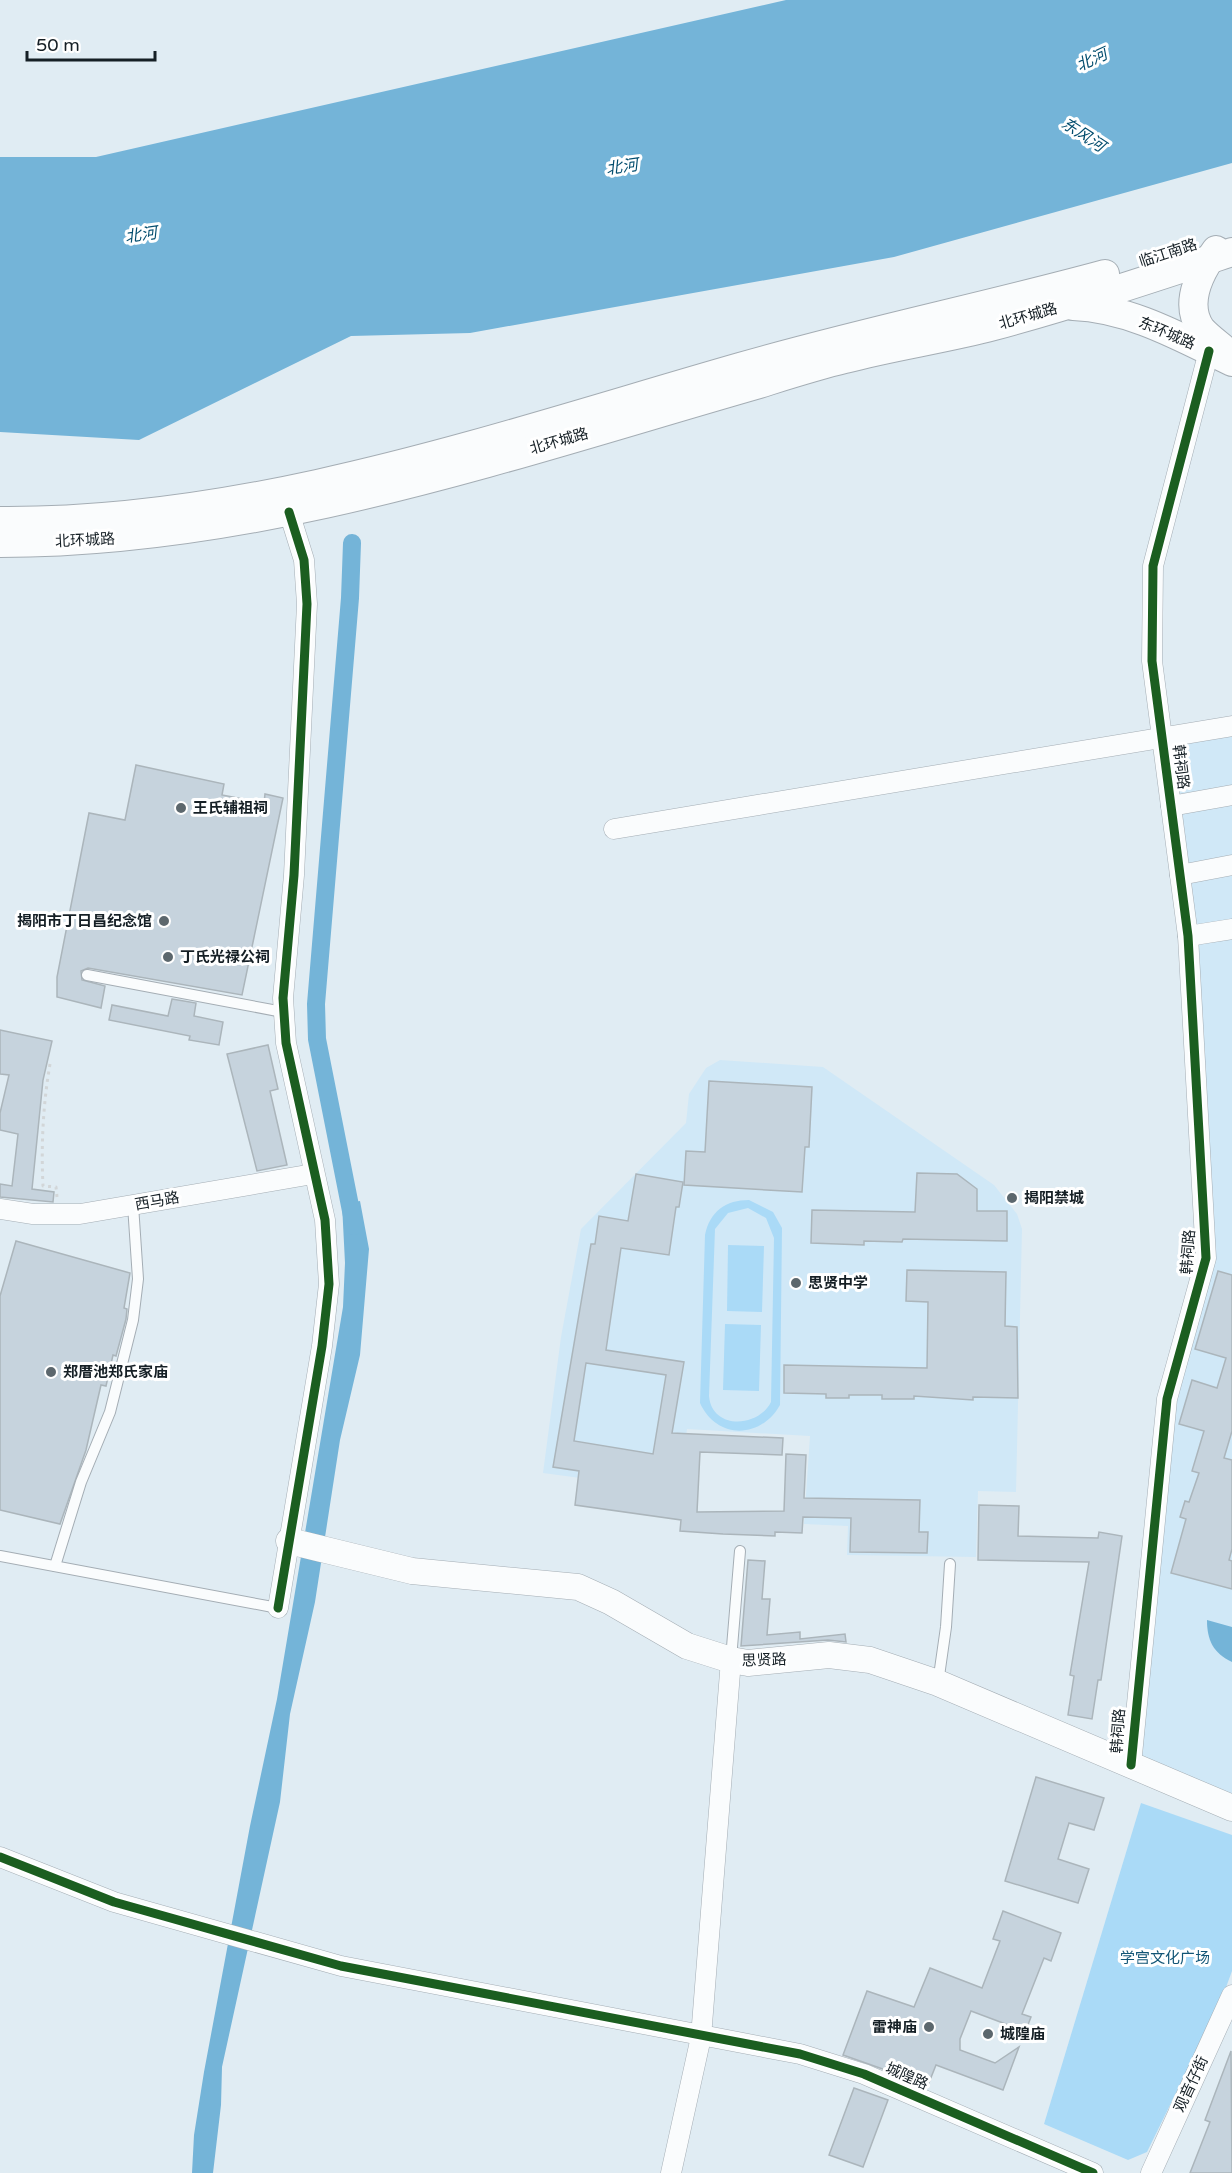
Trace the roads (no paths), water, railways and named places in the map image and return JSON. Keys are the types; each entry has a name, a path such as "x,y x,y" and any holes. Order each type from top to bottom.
{"main road":[{"name":"临江南路","path":"1107,283 1226,244"},
{"path":"1224,356 1203,332 1197,321 1194,290 1226,244"},
{"name":"北环城路","path":"0,543 106,540 200,528 290,512 354,497 543,446 844,359 993,326 1065,305 1107,283"},
{"name":"北环城路","path":"0,522 93,520 150,513 303,487 537,425 839,338 988,305 1107,283"},
{"name":"东环城路","path":"1065,305 1089,306 1147,322 1224,356"}],"street":[{"name":"韩祠路","path":"1131,1765 1167,1399 1206,1258 1188,936 1152,661 1153,566 1224,356"},
{"path":"278,1608 293,1541 329,1284 325,1220 313,1174 286,1043 283,1012 294,875 307,604 304,560 290,512"},
{"path":"614,829 1232,726"},
{"path":"1171,806 1232,795"},
{"path":"1180,875 1232,865"},
{"path":"1188,936 1232,929"},
{"name":"西马路","path":"0,1209 57,1214 133,1205 313,1174"},
{"name":"思贤路","path":"293,1541 412,1570 578,1587 610,1602 687,1646 730,1660 748,1663 829,1655 870,1660 938,1683 1232,1808"},
{"path":"670,2173 700,2037 730,1660"},
{"name":"城隍路","path":"0,1857 114,1902 341,1966 700,2037 800,2054 864,2074 1093,2173"},
{"name":"观音仔街","path":"1151,2173 1232,1995"}],"lane":[{"path":"87,975 283,1012"},
{"path":"54,1566 81,1482 110,1412 133,1320 138,1279 133,1205"},
{"path":"730,1660 740,1551"},
{"path":"0,1556 278,1608"},
{"path":"938,1683 946,1627 950,1564"}],"water":[{"path":"786,0 1232,0 1232,163 894,257 470,333 351,336 139,440 0,432 0,157 96,157"},
{"path":"360,1201 369,1249 360,1355 340,1440 315,1602 290,1714 280,1802 222,2067 221,2105 213,2173 192,2173 194,2135 204,2072 250,1826 277,1699 343,1307 345,1263 342,1204"},
{"path":"1207,1620 1232,1627 1232,1662 1212,1645"}],"waterway":[{"path":"352,543 350,598 316,1004 317,1039 354,1226"}],"place":[{"name":"王氏辅祖祠","path":"181,808"},
{"name":"揭阳市丁日昌纪念馆","path":"164,921"},
{"name":"丁氏光禄公祠","path":"168,957"},
{"name":"揭阳禁城","path":"1012,1198"},
{"name":"思贤中学","path":"796,1283"},
{"name":"郑厝池郑氏家庙","path":"51,1372"},
{"name":"雷神庙","path":"929,2027"},
{"name":"城隍庙","path":"988,2034"}],"water label":[{"name":"北河","path":"1092,60"},
{"name":"东风河","path":"1083,135"},
{"name":"北河","path":"622,167"},
{"name":"北河","path":"141,235"}],"park label":[{"name":"学宫文化广场","path":"1165,1958"}]}
